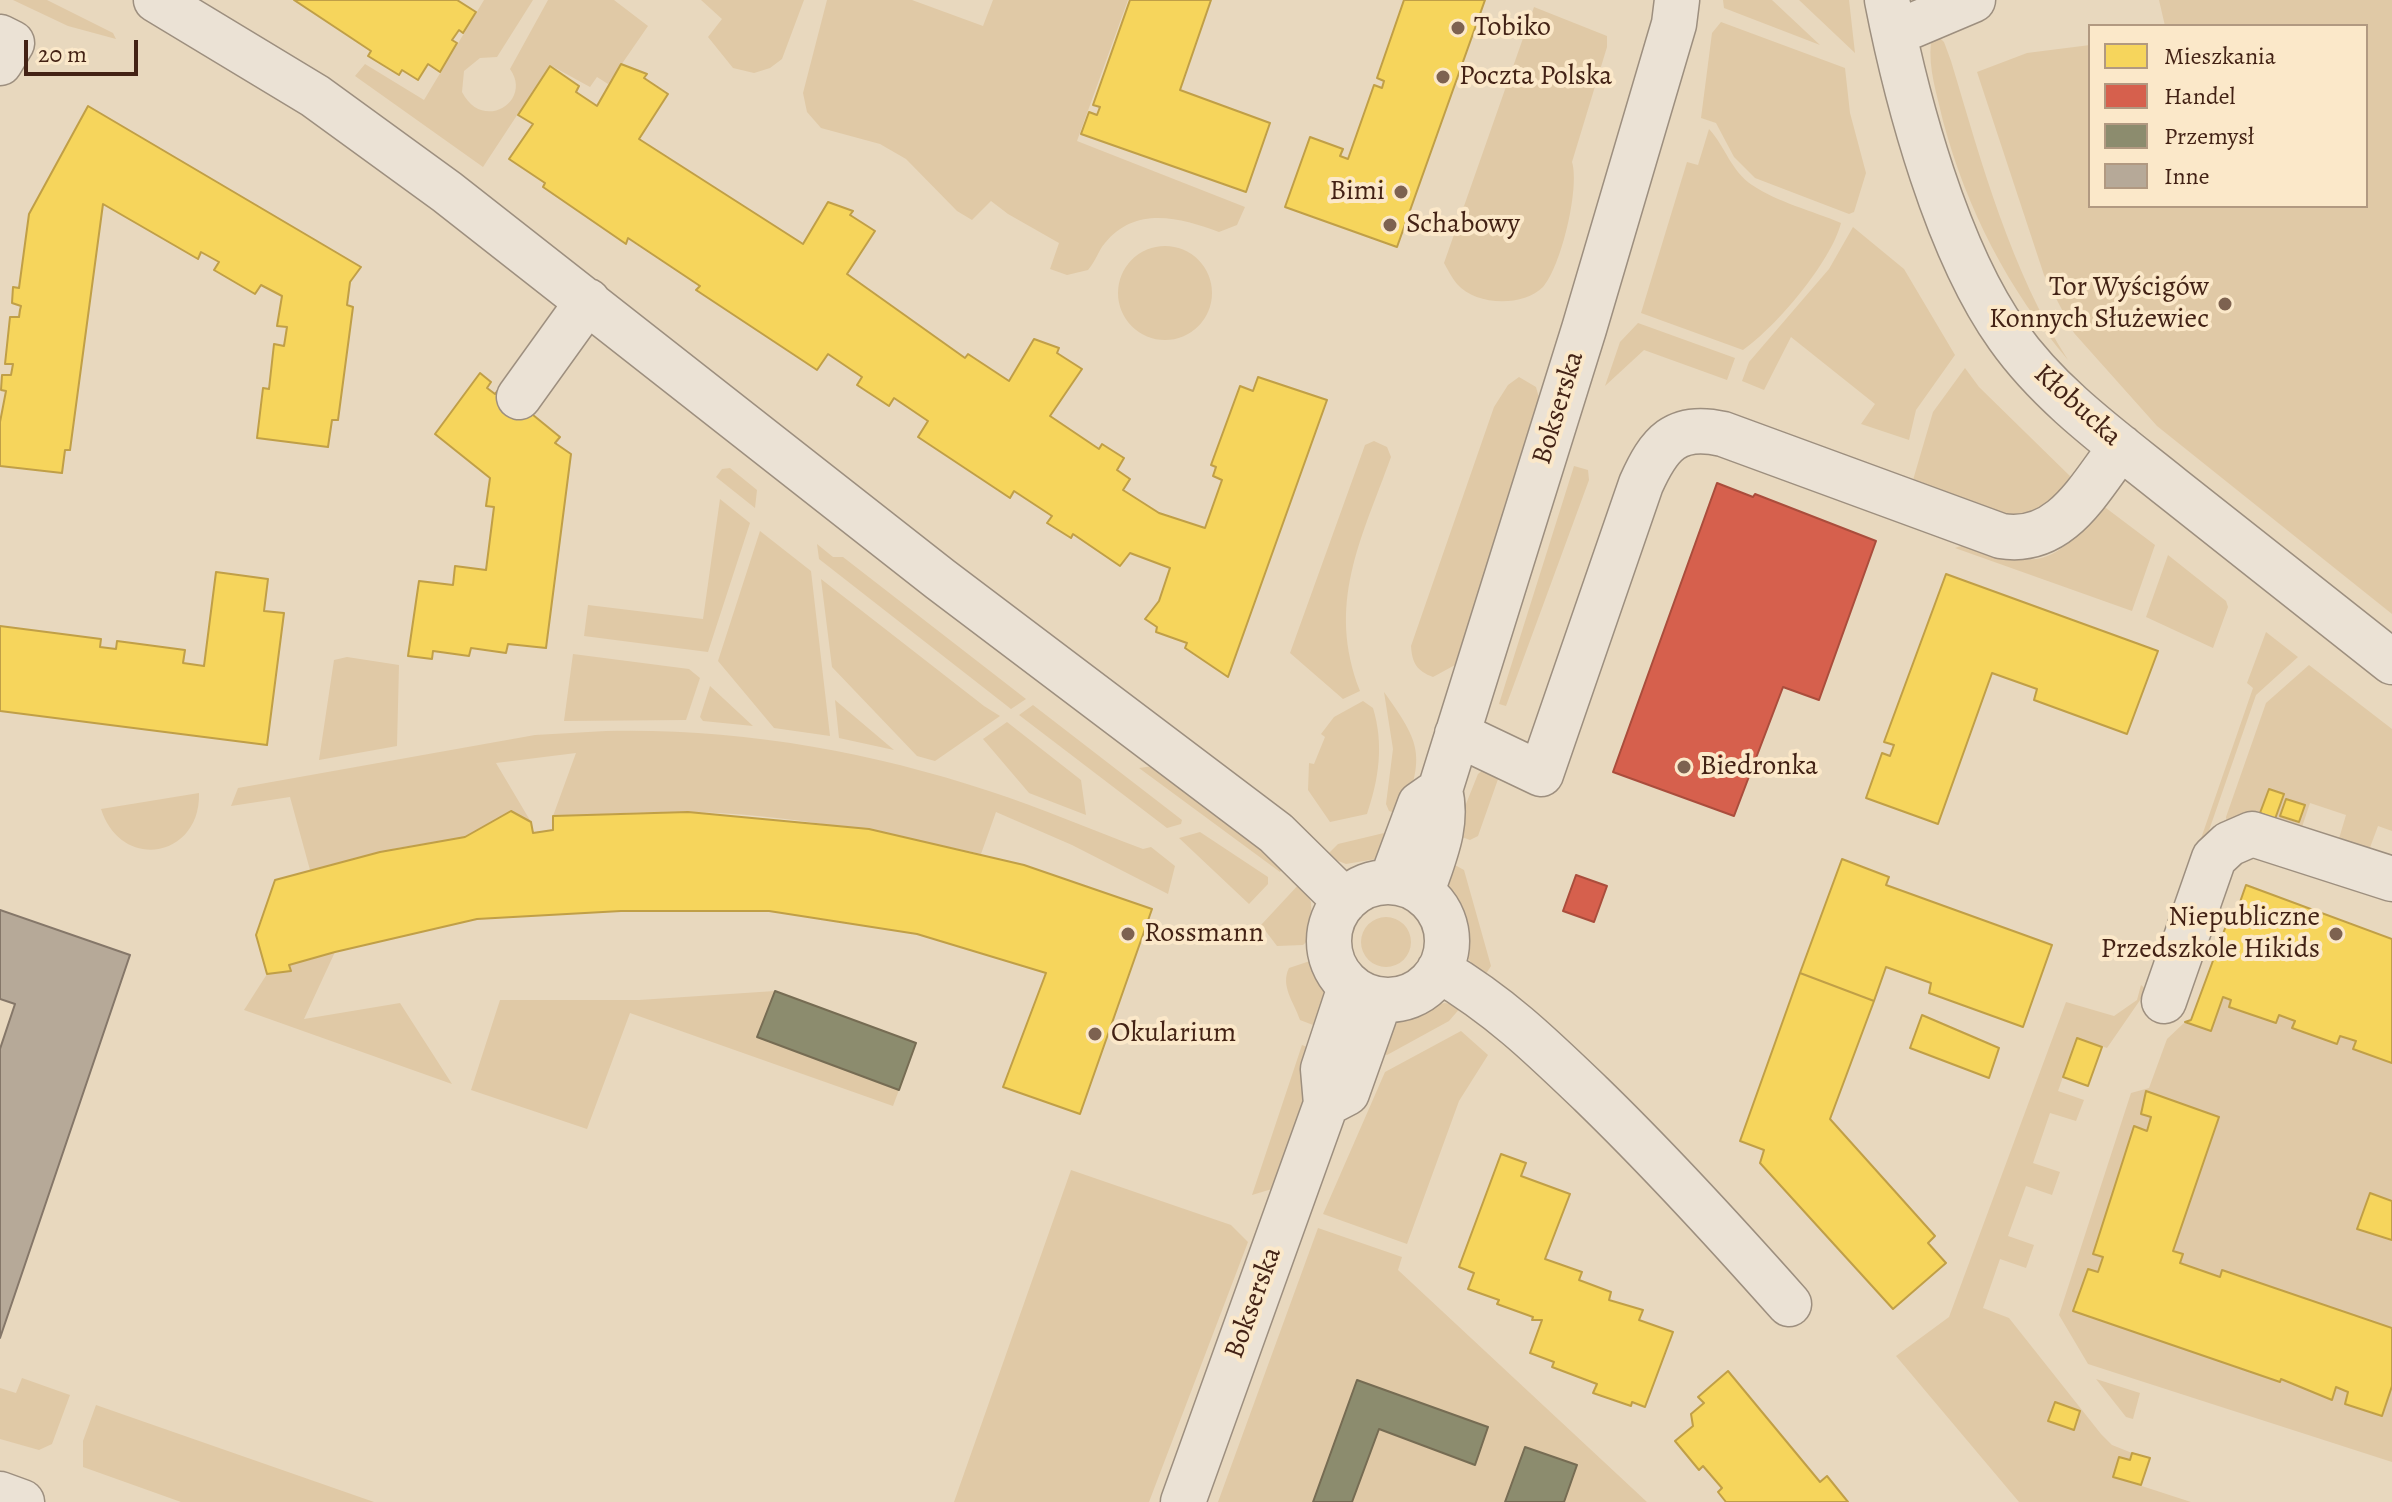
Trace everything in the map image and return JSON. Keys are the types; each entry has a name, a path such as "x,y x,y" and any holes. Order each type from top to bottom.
{"street":[{"path":"156,0 315,96 447,192 940,579 1276,833 1345,901"},
{"path":"1889,9 1973,0"},
{"name":"Bokserska","path":"1407,887 1420,804 1440,790 1584,329 1679,8"},
{"name":"Kłobucka","path":"1889,9 1933,177 1975,275 2006,334 2030,365 2091,423 2392,662"},
{"path":"0,37 12,43 0,63"},
{"path":"519,397 588,301"},
{"path":"1457,734 1541,774 1554,745 1641,484 1656,453 1669,440 1699,429 1723,434 2001,536 2023,540 2062,522 2121,447"},
{"path":"2164,1001 2214,858 2229,844 2252,834 2392,879"},
{"path":"1366,887 1407,887 1434,903 1447,934 1447,950 1432,982 1417,993 1399,1000 1365,994 1337,971 1329,950 1332,924 1345,901 1366,887"},
{"path":"1439,970 1501,1009 1546,1050 1653,1154 1789,1304"},
{"name":"Bokserska","path":"1183,1502 1326,1104 1323,1069 1365,994"},
{"path":"0,1494 22,1502"}],"shaded area":[{"path":"13,0 47,0 113,33 116,39 68,26"},
{"path":"484,0 533,0 497,57 480,58 464,71 462,92 471,104 482,110 502,108 510,101 515,92 515,81 510,69 548,0 614,0 648,26 608,84 597,77 590,87 550,65 483,167 355,76 365,64 424,100"},
{"path":"701,0 804,0 782,59 770,68 754,73 733,68 708,37 722,19"},
{"path":"827,0 912,0 983,26 993,0 1128,0 1077,141 1245,207 1237,225 1219,232 1174,219 1145,219 1117,231 1088,270 1067,275 1050,269 1059,243 991,201 972,220 957,211 906,159 880,144 821,128 807,112 803,93"},
{"path":"1723,0 1772,0 1820,45 1724,8"},
{"path":"1799,0 1849,0 1855,53"},
{"name":"Tor Wyścigów Konnych Służewiec","path":"2159,0 2392,0 2392,614 2157,426 2074,333 2044,275 1977,72 2027,53 2088,45 2088,208 2368,208 2368,24 2165,24"},
{"path":"1534,7 1607,36 1607,47 1572,162 1571,208 1562,246 1550,277 1543,287 1524,298 1487,300 1465,291 1455,282 1444,263"},
{"path":"1721,22 1845,68 1850,113 1866,173 1854,212 1849,214 1755,178 1734,157 1716,123 1701,118 1712,33"},
{"path":"1938,36 1944,42 1951,61 1986,177 2014,253 2068,360 2008,277 1964,186 1943,121 1932,72 1931,42"},
{"path":"1709,129 1739,173 1752,185 1841,223 1826,256 1801,292 1771,326 1743,350 1641,313 1687,162 1698,165"},
{"path":"1853,227 1904,269 1955,355 1916,410 1909,440 1861,424 1875,404 1791,337 1764,390 1742,381 1749,362 1829,269"},
{"path":"1165,246 1183,249 1198,260 1209,275 1212,293 1209,311 1198,326 1183,337 1165,340 1147,337 1132,326 1121,311 1118,293 1121,275 1132,260 1147,249"},
{"path":"1638,323 1735,358 1727,380 1644,350 1605,386 1620,342"},
{"path":"1965,368 1979,387 2073,479 2047,512 2008,519 1913,480 1933,412"},
{"path":"1519,377 1536,387 1539,398 1455,665 1433,677 1416,666 1411,646 1494,407 1508,385"},
{"path":"1374,441 1387,447 1391,457 1352,572 1346,629 1350,659 1360,691 1343,699 1290,653 1365,445"},
{"path":"1574,466 1588,470 1589,480 1506,706 1499,704"},
{"path":"730,468 757,490 755,508 716,477 722,469"},
{"path":"720,499 750,523 708,652 584,636 588,605 703,619"},
{"path":"2102,505 2155,545 2132,611 1955,548 1970,546 2025,560 2040,558 2065,546"},
{"path":"760,531 811,571 830,736 774,728 718,661"},
{"path":"817,544 833,557 843,557 1026,699 1011,709 819,559"},
{"path":"2168,555 2226,601 2228,607 2213,648 2146,617"},
{"path":"821,579 1000,716 935,761 917,756 832,667"},
{"path":"2266,632 2298,657 2256,695 2205,842 2196,853 2253,688 2247,683"},
{"path":"573,654 689,669 700,678 686,720 564,721"},
{"path":"347,657 399,665 397,746 319,760 334,660"},
{"path":"2309,665 2392,729 2392,831 2378,826 2368,853 2338,842 2346,815 2310,803 2301,830 2227,823 2226,817 2266,703"},
{"path":"710,686 753,726 703,721 700,717"},
{"path":"1384,692 1406,725 1416,751 1414,778 1403,816 1389,811 1386,804 1393,749"},
{"path":"835,700 894,750 839,738"},
{"path":"1363,701 1373,708 1378,735 1379,761 1371,801 1367,814 1330,822 1308,790 1309,763 1314,764 1325,737 1321,734 1334,717"},
{"path":"1033,705 1182,820 1181,824 1167,828 1019,715"},
{"path":"1007,722 1081,780 1086,815 1029,793 983,739"},
{"path":"606,731 703,733 800,744 942,777 989,791 1143,849 1151,847 1175,866 1168,894 1072,845 996,812 981,854 873,832 763,816 672,812 553,816 576,753 496,763 531,822 510,812 465,837 398,848 310,870 290,797 231,806 238,788 535,735"},
{"path":"1503,765 1478,836 1470,840 1454,834 1478,774 1484,769"},
{"path":"1154,766 1286,865 1280,872 1139,768"},
{"path":"199,793 196,815 187,832 174,843 158,849 141,849 125,842 111,829 101,809"},
{"path":"1200,832 1268,877 1268,884 1249,904 1179,838"},
{"path":"1384,833 1395,836 1376,859 1346,864 1326,856 1338,844"},
{"path":"1442,858 1464,870 1491,966 1484,977 1464,952 1450,922 1441,874"},
{"path":"1301,882 1311,902 1312,937 1303,945 1277,946 1261,925"},
{"path":"1386,917 1404,924 1411,942 1404,960 1386,967 1368,960 1361,942 1368,924"},
{"path":"335,952 304,1019 400,1003 452,1084 244,1010 267,974 290,971 289,965"},
{"path":"1310,961 1322,974 1325,983 1326,1030 1300,1020 1287,988 1289,968"},
{"path":"2141,985 2147,990 2107,1048 2077,1038 2058,1091 2084,1100 2076,1121 2050,1113 2033,1163 2060,1172 2052,1195 2026,1186 2008,1236 2034,1245 2026,1268 2000,1259 1983,1308 2009,1318 2101,1434 2112,1445 2132,1453 2130,1460 2114,1477 2191,1502 2019,1502 1896,1356 1949,1317 2066,1002 2114,1016 2137,1000"},
{"path":"775,991 758,1038 899,1090 893,1106 630,1013 587,1129 471,1090 500,1000 639,1000"},
{"path":"2223,997 2231,1000 2229,1007 2276,1023 2279,1015 2295,1021 2293,1029 2336,1043 2340,1036 2356,1041 2353,1049 2392,1063 2392,1462 2088,1364 2059,1315 2131,1093 2149,1088 2167,1039 2185,1022 2211,1030"},
{"path":"1445,1003 1462,1006 1449,1021 1387,1055 1373,1049 1404,1018"},
{"path":"1461,1031 1488,1055 1459,1101 1407,1244 1323,1214 1385,1072"},
{"path":"1302,1045 1317,1051 1288,1158 1272,1189 1252,1195"},
{"path":"1071,1170 1231,1225 1248,1242 1149,1502 954,1502"},
{"path":"1318,1228 1402,1257 1398,1270 1647,1502 1218,1502"},
{"path":"22,1378 70,1395 52,1444 39,1450 0,1439 0,1388 16,1393"},
{"path":"2096,1379 2140,1393 2133,1419 2126,1417"},
{"path":"96,1405 374,1502 181,1502 83,1467 83,1441"}],"building: Mieszkania":[{"path":"294,0 457,0 476,12 463,33 459,30 452,40 457,43 440,72 428,64 418,80 402,70 399,75 368,56 371,51"},
{"path":"1130,0 1211,0 1180,90 1270,123 1246,192 1081,134 1089,112 1097,115 1100,107 1093,105"},
{"path":"1404,0 1485,0 1397,247 1285,207 1310,137 1343,149 1340,156 1348,159 1374,85 1382,88 1384,81 1377,78"},
{"path":"621,64 647,74 644,78 668,94 639,139 803,244 828,202 853,211 850,215 875,231 847,274 965,358 968,354 1009,381 1034,339 1059,348 1057,353 1082,369 1050,416 1099,449 1102,444 1124,458 1117,470 1130,479 1123,490 1159,513 1205,528 1222,480 1213,476 1216,467 1211,465 1240,386 1253,391 1258,377 1327,400 1228,677 1185,648 1187,643 1156,632 1157,627 1145,619 1159,601 1170,568 1130,553 1120,566 1073,534 1071,538 1047,523 1052,516 1014,491 1010,498 918,437 928,421 894,398 889,406 857,385 862,377 828,354 817,370 696,290 700,286 628,238 626,244 543,187 545,183 509,159 533,124 518,115 550,66 579,86 576,92 597,106"},
{"path":"88,106 361,267 350,282 347,305 353,307 338,420 332,420 328,447 257,438 263,388 269,389 274,344 284,346 287,327 277,326 282,296 261,285 255,294 214,270 219,262 201,252 198,259 103,204 70,450 65,450 62,473 0,466 0,422 6,391 1,390 2,375 11,375 13,364 5,364 10,317 19,317 21,306 12,303 13,287 19,288 29,214"},
{"path":"480,373 491,382 487,388 495,394 500,388 560,437 555,443 571,454 546,648 508,644 506,653 471,648 469,656 433,651 432,659 408,656 419,581 453,585 455,566 486,570 494,507 486,506 490,478 435,434"},
{"path":"216,572 268,579 264,611 284,613 267,745 0,711 0,626 101,639 100,647 116,649 117,641 185,650 183,663 204,666"},
{"path":"1946,574 2158,651 2127,734 2034,700 2037,689 1992,673 1938,824 1866,798 1882,753 1890,756 1894,745 1884,742"},
{"path":"2269,789 2284,794 2275,819 2260,813"},
{"path":"2286,799 2305,805 2299,822 2280,816"},
{"path":"511,811 531,822 533,833 553,830 553,816 688,812 869,829 1024,865 1152,909 1080,1114 1003,1087 1046,973 917,934 769,911 621,911 477,919 335,952 289,965 291,971 267,974 256,935 275,880 380,852 465,837"},
{"path":"1842,859 1889,877 1886,885 2052,945 2023,1027 1929,993 1931,983 1886,967 1874,1001 1800,973"},
{"path":"2246,885 2392,939 2392,1063 2353,1049 2356,1041 2340,1036 2337,1044 2292,1028 2295,1021 2279,1015 2276,1023 2229,1007 2231,1000 2223,997 2211,1031 2185,1022 2191,1020 2227,923 2219,921 2220,918 2233,922"},
{"path":"1800,973 1874,1001 1830,1119 1935,1236 1928,1243 1946,1263 1893,1309 1760,1163 1764,1150 1740,1141"},
{"path":"1922,1015 1999,1048 1989,1078 1910,1048"},
{"path":"2077,1038 2102,1047 2088,1086 2063,1077"},
{"path":"2146,1091 2219,1117 2173,1251 2183,1254 2180,1263 2220,1277 2222,1270 2392,1328 2392,1386 2382,1416 2345,1404 2348,1392 2336,1387 2332,1400 2281,1379 2280,1382 2073,1311 2088,1269 2098,1272 2103,1257 2093,1254 2134,1126 2147,1131 2151,1117 2141,1114"},
{"path":"1501,1154 1526,1163 1521,1176 1570,1194 1545,1259 1582,1272 1579,1280 1611,1292 1609,1300 1643,1310 1639,1320 1673,1332 1645,1407 1632,1402 1631,1406 1593,1393 1597,1384 1552,1367 1554,1362 1530,1353 1542,1320 1532,1320 1533,1317 1497,1304 1499,1300 1468,1289 1474,1273 1459,1267"},
{"path":"2370,1193 2392,1201 2392,1240 2357,1229"},
{"path":"1728,1371 1820,1482 1827,1476 1848,1502 1726,1502 1718,1492 1722,1488 1703,1466 1699,1470 1675,1441 1693,1426 1691,1414 1704,1403 1698,1397"},
{"path":"2055,1402 2080,1411 2074,1430 2048,1421"},
{"path":"2132,1453 2150,1458 2141,1485 2113,1477 2119,1457 2130,1460"}],"building: Handel":[{"path":"1717,483 1753,497 1755,494 1876,541 1819,700 1783,687 1734,816 1613,772"},
{"path":"1576,875 1607,886 1594,922 1563,911"}],"building: Przemysł":[{"path":"775,991 916,1043 899,1090 757,1037"},
{"path":"1357,1380 1488,1427 1475,1465 1379,1429 1352,1502 1313,1502"},
{"path":"1525,1447 1577,1465 1564,1502 1505,1502"}],"building: Inne":[{"path":"0,910 130,955 0,1338 0,1049 15,1004 0,999"}],"place":[{"name":"Tobiko","path":"1458,28"},
{"name":"Poczta Polska","path":"1443,77"},
{"name":"Bimi","path":"1401,192"},
{"name":"Schabowy","path":"1390,225"},
{"name":"Tor Wyścigów Konnych Służewiec","path":"2225,304"},
{"name":"Biedronka","path":"1684,767"},
{"name":"Rossmann","path":"1128,934"},
{"name":"Niepubliczne Przedszkole Hikids","path":"2336,934"},
{"name":"Okularium","path":"1095,1034"}]}
